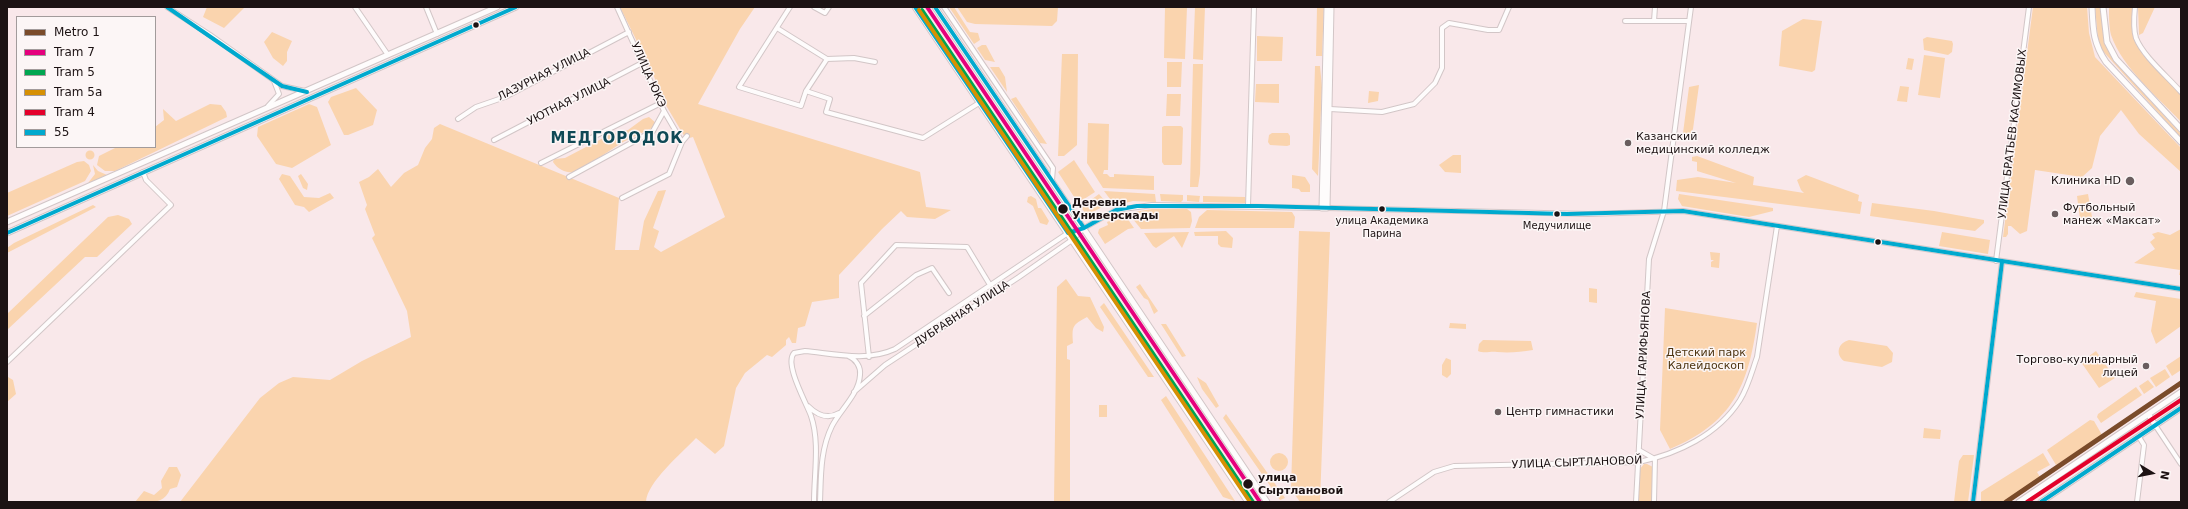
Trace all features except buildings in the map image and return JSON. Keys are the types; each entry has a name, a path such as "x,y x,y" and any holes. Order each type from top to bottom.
{"main road":[{"path":"7,222 307,92 497,7"},
{"path":"7,233 516,7"},
{"path":"915,7 1248,502"},
{"path":"935,7 1267,502"},
{"path":"1327,7 1329,32"},
{"path":"1325,208 1329,32 1331,7"},
{"path":"2092,7 2095,41 2106,62 2181,142"},
{"path":"2103,7 2107,42 2116,59 2181,129"},
{"path":"2020,502 2181,392"},
{"path":"2041,502 2181,408"},
{"path":"2149,415 2155,426"}],"street":[{"path":"167,7 210,35 273,80 291,89 307,92"},
{"path":"355,7 388,55"},
{"path":"426,7 437,34"},
{"name":"УЛИЦА ЮКЭ","path":"617,7 644,62 664,111 682,142"},
{"path":"790,7 739,87 801,106 806,91 826,59"},
{"path":"814,7 825,13 829,7"},
{"path":"944,7 1053,168 1052,180"},
{"path":"1248,206 1254,7"},
{"path":"1327,109 1382,112 1414,104 1435,83 1442,68 1442,28 1449,23 1488,30 1499,30 1509,7"},
{"path":"1654,21 1655,7"},
{"name":"УЛИЦА ГАРИФЬЯНОВА","path":"1636,502 1649,259 1664,211 1691,7"},
{"name":"УЛИЦА БРАТЬЕВ КАСИМОВЫХ","path":"1996,261 2029,7"},
{"path":"2135,7 2136,38 2142,48 2181,92"},
{"path":"1625,21 1689,21"},
{"path":"777,28 826,59 854,58 875,62"},
{"name":"ЛАЗУРНАЯ УЛИЦА","path":"458,119 476,107 505,97 629,32"},
{"name":"УЮТНАЯ УЛИЦА","path":"494,140 644,62"},
{"path":"264,110 280,94 279,88 273,80"},
{"path":"806,91 830,99 826,112 924,138 980,103"},
{"path":"541,163 661,103"},
{"path":"569,176 653,131 664,111"},
{"path":"622,198 669,174 682,142 687,136"},
{"path":"7,362 171,205 146,180 143,172"},
{"path":"1084,228 1109,213 1122,208 1137,206 1248,206 1619,214 1683,211 2181,289"},
{"name":"УЛИЦА СЫРТЛАНОВОЙ","path":"1389,502 1434,472 1454,466 1638,462 1656,458 1692,443 1706,434 1721,423 1740,400 1751,376 1757,357 1777,226"},
{"name":"ДУБРАВНАЯ УЛИЦА","path":"814,502 815,430 792,369 790,361 792,355 797,351 805,351 869,357 883,355 895,349 1068,233 1084,228"},
{"name":"ДУБРАВНАЯ УЛИЦА","path":"854,392 885,365 1019,277 1072,240 1084,228"},
{"path":"869,357 861,283 896,245 967,247 990,285"},
{"path":"1973,502 2002,262"},
{"path":"864,316 916,275 932,268 949,293"},
{"path":"1014,269 1019,277"},
{"name":"ДУБРАВНАЯ УЛИЦА","path":"820,502 823,453 828,435 841,411 854,392 860,379 860,371 855,360 846,355"},
{"path":"806,404 815,412 826,417 833,416 841,411"},
{"path":"2155,426 2181,464"},
{"path":"2137,502 2144,445 2139,437"},
{"name":"УЛИЦА СЫРТЛАНОВОЙ","path":"1639,450 1648,457 1656,458"},
{"path":"1654,502 1656,458"}],"green space":[{"path":"207,7 245,7 224,28 203,17"},
{"path":"620,7 755,7 740,29 698,104 920,172 926,207 951,210 935,219 907,217 901,211 882,229 839,275 839,298 812,302 805,326 798,328 796,343 792,343 789,337 786,340 786,345 772,357 767,355 745,373 736,388 724,446 715,454 696,438 666,468 652,486 646,502 180,502 260,398 279,383 293,377 330,380 362,361 411,337 407,311 372,238 375,235 365,209 367,205 359,182 369,177 378,169 391,187 404,173 418,165 425,148 432,139 434,128 440,124 619,198 615,250 639,250 644,221 658,191 666,190 653,228 659,231 654,247 661,252 725,217 693,137 686,139 664,102 653,74"},
{"path":"949,7 954,7 970,32 978,33 980,40 974,44"},
{"path":"957,7 1058,7 1057,21 1052,26 975,24 967,22"},
{"path":"1165,7 1187,7 1185,59 1164,58"},
{"path":"1195,7 1205,7 1203,60 1193,59"},
{"path":"1317,7 1324,7 1322,56 1316,56"},
{"path":"2033,7 2087,7 2089,33 2095,57 2181,148 2181,172 2139,134 2121,110 2100,136 2092,168 2082,177 2035,170 2027,231 2020,234 2011,226 2008,226 2008,234 2006,237 2003,237"},
{"path":"2095,7 2101,7 2105,43 2113,60 2181,134 2181,138 2101,49 2098,40"},
{"path":"2109,7 2133,7 2132,26 2134,38 2143,53 2181,94 2181,122 2132,71 2116,47 2109,25"},
{"path":"2138,7 2155,7 2143,33 2139,35"},
{"path":"1803,19 1822,21 1815,70 1812,72 1779,66 1782,31"},
{"path":"272,32 292,41 287,52 287,61 283,66 273,58 264,42"},
{"path":"1257,36 1283,37 1282,61 1257,61"},
{"path":"1927,37 1952,41 1952,52 1948,55 1924,50 1923,39"},
{"path":"982,45 986,45 995,62 985,60 977,48"},
{"path":"1062,54 1078,54 1077,145 1064,156 1058,156"},
{"path":"1924,55 1945,58 1940,98 1918,95"},
{"path":"1908,58 1914,59 1912,70 1906,69"},
{"path":"1167,62 1182,62 1181,87 1167,87"},
{"path":"1193,64 1203,64 1200,174 1198,187 1190,187"},
{"path":"1315,66 1320,66 1322,87 1318,176 1312,169"},
{"path":"990,67 999,67 1005,77 1007,92"},
{"path":"1256,84 1279,84 1279,103 1255,102"},
{"path":"1699,85 1693,129 1690,136 1683,133 1689,87"},
{"path":"1900,86 1909,87 1907,102 1897,101"},
{"path":"356,88 377,110 373,125 348,135 344,135 328,102 331,97"},
{"path":"1369,91 1379,92 1378,101 1368,103"},
{"path":"1167,94 1181,94 1180,116 1166,116"},
{"path":"1016,97 1047,144 1040,143 1011,99"},
{"path":"210,104 221,105 226,112 227,117 115,171 105,171 97,165 99,156 115,148 156,148 156,126 164,120 163,109 176,121"},
{"path":"309,104 317,107 331,145 292,168 276,164 257,136 258,127"},
{"path":"649,117 656,123 652,128 623,142 577,172 564,171 553,162 554,159 565,158 609,135 628,130 643,119"},
{"path":"1088,123 1109,124 1108,170 1104,170 1103,174 1107,174 1110,177 1114,177 1114,174 1154,176 1154,190 1103,188 1087,163"},
{"path":"1181,126 1183,128 1181,165 1164,165 1162,162 1162,127"},
{"path":"1272,133 1288,133 1290,136 1290,145 1270,145 1268,142 1269,135"},
{"path":"88,151 92,151 94,155 92,159 88,159 86,157 86,153"},
{"path":"1453,155 1461,155 1461,173 1445,172 1439,165"},
{"path":"1697,156 1754,177 1753,185 1804,193 1801,190 1797,180 1806,175 1859,195 1858,201 1862,202 1860,214 1676,191 1677,180 1698,177 1736,183 1697,171 1697,162 1692,161 1692,157"},
{"path":"1074,160 1095,192 1078,203 1058,172"},
{"path":"84,161 89,165 91,171 85,181 7,216 7,193 77,162"},
{"path":"93,165 98,171 107,175 88,183 95,174"},
{"path":"282,174 290,176 304,197 319,198 330,193 334,198 309,212 304,207 295,205 279,179"},
{"path":"301,174 308,184 307,190 303,188 298,176"},
{"path":"1292,175 1305,177 1310,185 1310,192 1301,192 1299,189 1292,188"},
{"path":"1104,191 1155,194 1156,202 1133,201 1117,205 1113,203"},
{"path":"1099,194 1105,201 1104,206 1091,213 1085,213 1081,207"},
{"path":"1160,194 1183,195 1183,200 1181,202 1161,201"},
{"path":"1679,194 1773,208 1773,211 1749,217 1682,206 1678,199"},
{"path":"2088,194 2092,217 2080,219 2077,196"},
{"path":"1187,195 1200,196 1199,202 1187,201"},
{"path":"1031,196 1036,199 1038,208 1041,208 1049,221 1047,225 1040,223 1033,206 1027,202 1028,197"},
{"path":"1203,196 1245,197 1245,203 1203,202"},
{"path":"1872,203 1934,211 1984,220 1984,223 1975,231 1870,216"},
{"path":"93,205 96,207 7,253 7,248 14,243"},
{"path":"1152,209 1187,209 1191,212 1192,221 1190,228 1141,229 1128,213"},
{"path":"1207,210 1292,212 1295,217 1294,228 1195,228 1199,217"},
{"path":"118,215 129,219 132,224 97,257 85,257 7,330 7,314 108,217"},
{"path":"1122,216 1127,218 1134,228 1128,229 1105,244 1098,233 1099,229 1108,225 1107,222"},
{"path":"2181,229 2181,275 2179,275 2180,270 2134,263 2155,249 2150,242 2155,238 2152,234 2158,232 2170,235"},
{"path":"1226,231 1233,238 1232,248 1221,247 1218,244 1218,236 1195,236 1194,232"},
{"path":"1299,231 1330,232 1320,502 1300,502 1291,489"},
{"path":"1189,232 1182,248 1174,236 1156,248 1144,233"},
{"path":"1942,232 1990,240 1988,254 1939,246"},
{"path":"1710,252 1720,253 1719,268 1711,267 1711,262 1714,260 1711,260"},
{"path":"1066,279 1078,296 1090,297 1104,327 1103,332 1096,328 1087,317 1076,324 1073,329 1073,343 1067,346 1067,359 1070,360 1070,502 1054,502 1057,287"},
{"path":"1140,284 1158,311 1154,314 1148,300 1144,298 1136,287"},
{"path":"1589,288 1597,289 1597,303 1589,302"},
{"path":"2136,292 2181,299 2181,326 2156,344 2151,331 2156,301 2134,297"},
{"path":"1104,303 1154,377 1148,377 1100,307"},
{"name":"Детский парк Калейдоскоп","path":"1665,308 1757,323 1748,366 1742,384 1733,400 1722,415 1708,427 1691,439 1670,449 1660,430"},
{"path":"1450,323 1466,324 1466,329 1449,328"},
{"path":"1161,324 1166,324 1186,356 1182,357"},
{"path":"1483,340 1531,341 1533,350 1519,352 1481,352 1478,351 1479,344"},
{"path":"1849,340 1887,346 1893,353 1892,362 1882,367 1844,361 1839,355 1839,349 1845,341"},
{"path":"2096,351 2115,378 2099,388 2081,362"},
{"path":"2181,356 2181,370 2172,376 2166,366"},
{"path":"1446,358 1451,360 1451,374 1447,378 1442,375 1442,365"},
{"path":"2165,369 2170,377 2156,387 2150,378"},
{"path":"8,377 13,380 16,394 7,402"},
{"path":"1197,377 1206,383 1219,406 1216,408 1202,389"},
{"path":"2148,380 2154,387 2144,394 2139,386"},
{"path":"2136,387 2142,395 2101,423 2097,417 2098,414"},
{"path":"1166,396 1235,501 1223,497 1161,400"},
{"path":"1099,405 1107,405 1107,417 1099,417"},
{"path":"1226,414 1285,498 1280,500 1223,418"},
{"path":"2090,420 2094,421 2102,435 2056,465 2047,450"},
{"path":"1924,428 1941,430 1940,439 1923,438"},
{"path":"1279,453 1285,456 1288,462 1285,468 1279,471 1273,468 1270,462 1273,456"},
{"path":"2043,453 2050,465 2037,472 2040,477 2004,502 1981,502 1981,492"},
{"path":"1963,455 1974,455 1968,502 1954,502 1959,461"},
{"path":"1644,464 1653,467 1652,502 1638,502 1639,470"},
{"path":"169,467 177,467 181,475 177,487 170,489 164,498 156,502 135,502 144,491 154,495 162,488 161,481"}],"metro line":[{"name":"1","path":"2006,502 2181,383"}],"tram line":[{"name":"7","path":"927,7 1260,502"},
{"name":"5а","path":"919,10 1250,502"},
{"name":"5","path":"922,10 1253,502"},
{"name":"4","path":"2027,502 2181,400"}],"transit line":[{"name":"55","path":"167,7 282,86 307,92"},
{"name":"55","path":"7,233 516,7"},
{"name":"55","path":"915,7 1068,233 1084,228 1116,210 1137,206 1258,206 1567,214 1683,211 2181,289"},
{"name":"55","path":"935,7 1084,228"},
{"name":"55","path":"1973,502 2002,262"},
{"name":"55","path":"2041,502 2181,408"}],"place":[{"name":"Казанский медицинский колледж","path":"1628,143"},
{"name":"Клиника HD","path":"2130,181"},
{"name":"Деревня Универсиады","path":"1063,209"},
{"name":"улица Академика Парина","path":"1382,209"},
{"name":"Медучилище","path":"1557,214"},
{"name":"Футбольный манеж «Максат»","path":"2055,214"},
{"name":"Торгово-кулинарный лицей","path":"2146,366"},
{"name":"Центр гимнастики","path":"1498,412"},
{"name":"улица Сыртлановой","path":"1248,484"}],"district":[{"name":"МЕДГОРОДОК","path":"617,139"}]}
